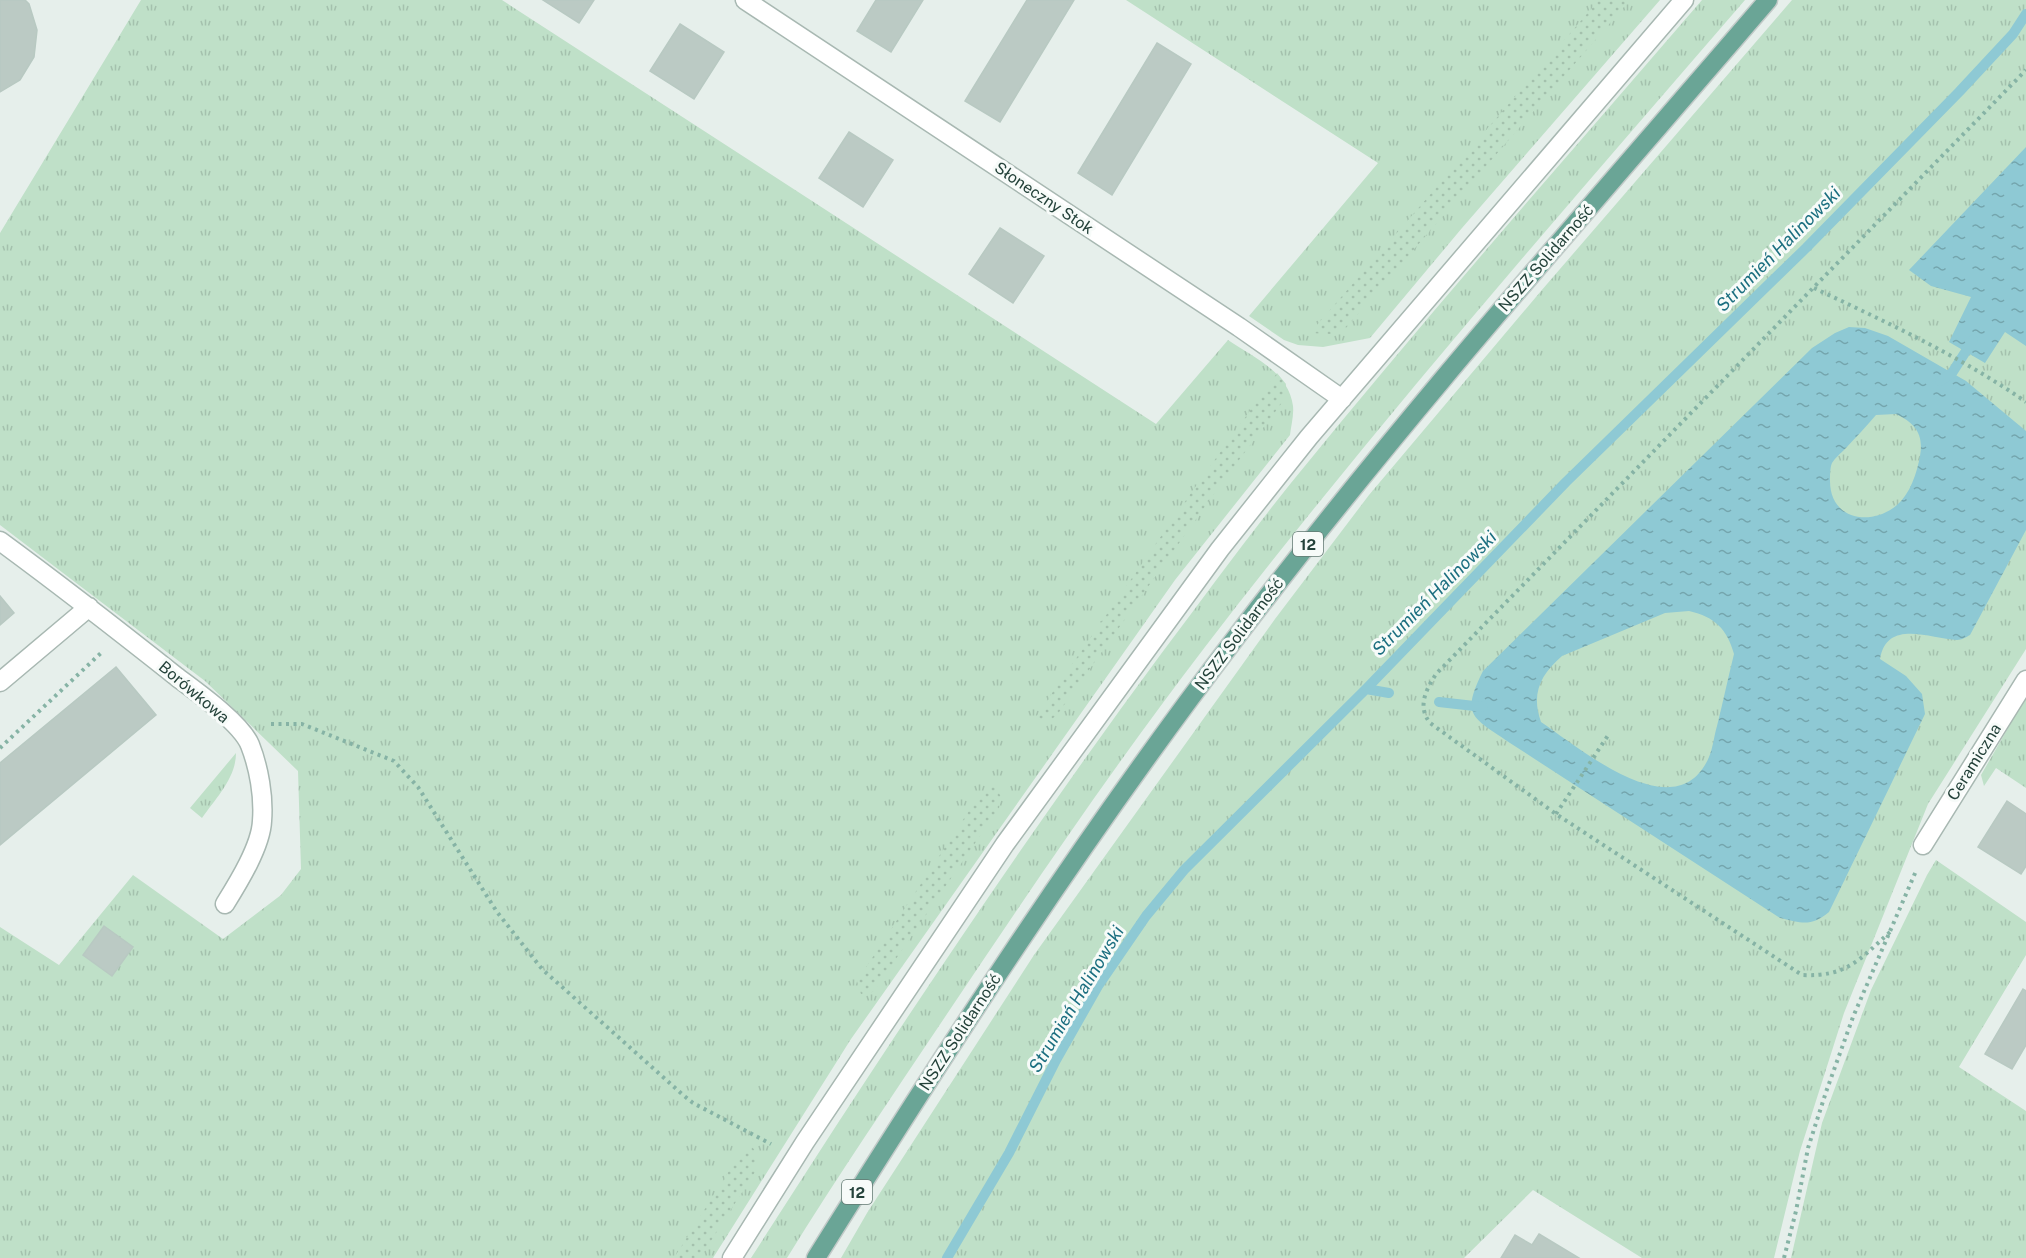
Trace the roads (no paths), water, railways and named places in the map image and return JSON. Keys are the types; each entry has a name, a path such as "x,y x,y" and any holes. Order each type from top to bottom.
{"main road":[{"name":"NSZZ Solidarność","path":"816,1258 1003,965 1122,792 1234,640 1352,489 1463,355 1768,0"}],"street":[{"name":"Słoneczny Stok","path":"745,0 1239,327 1342,399"},
{"path":"732,1258 796,1157 1005,844 1220,549 1342,399 1684,0"},
{"name":"Borówkowa","path":"0,541 89,607 211,704 249,742 257,767 262,823 243,874 225,904"},
{"path":"0,682 89,607"},
{"name":"Ceramiczna","path":"1923,845 2026,680"}],"water":[{"path":"2026,147 2026,346 2005,332 1985,363 1949,342 1971,297 1931,286 1909,270"},
{"path":"1849,327 1865,328 1888,336 1966,381 2026,431 2026,530 1970,635 1957,640 1923,635 1901,635 1891,639 1884,646 1880,659 1906,676 1922,694 1925,714 1829,912 1817,920 1800,922 1780,918 1510,743 1479,721 1474,714 1472,698 1483,671 1812,348","holes":["1896,414 1913,425 1921,441 1919,463 1909,489 1897,505 1876,516 1854,516 1844,512 1832,494 1830,479 1832,463 1876,415","1689,611 1719,625 1728,638 1734,654 1709,757 1694,778 1675,787 1652,786 1603,764 1541,722 1537,694 1548,670 1562,656 1665,613"]}],"waterway":[{"name":"Strumień Halinowski","path":"947,1258 1009,1153 1056,1060 1098,986 1146,916 1184,870 1366,689 1566,482 1806,248 1959,92 2013,34 2026,14"},
{"path":"1940,381 1952,373 1973,340"},
{"path":"1366,689 1389,693"},
{"path":"1439,702 1483,707"}]}
